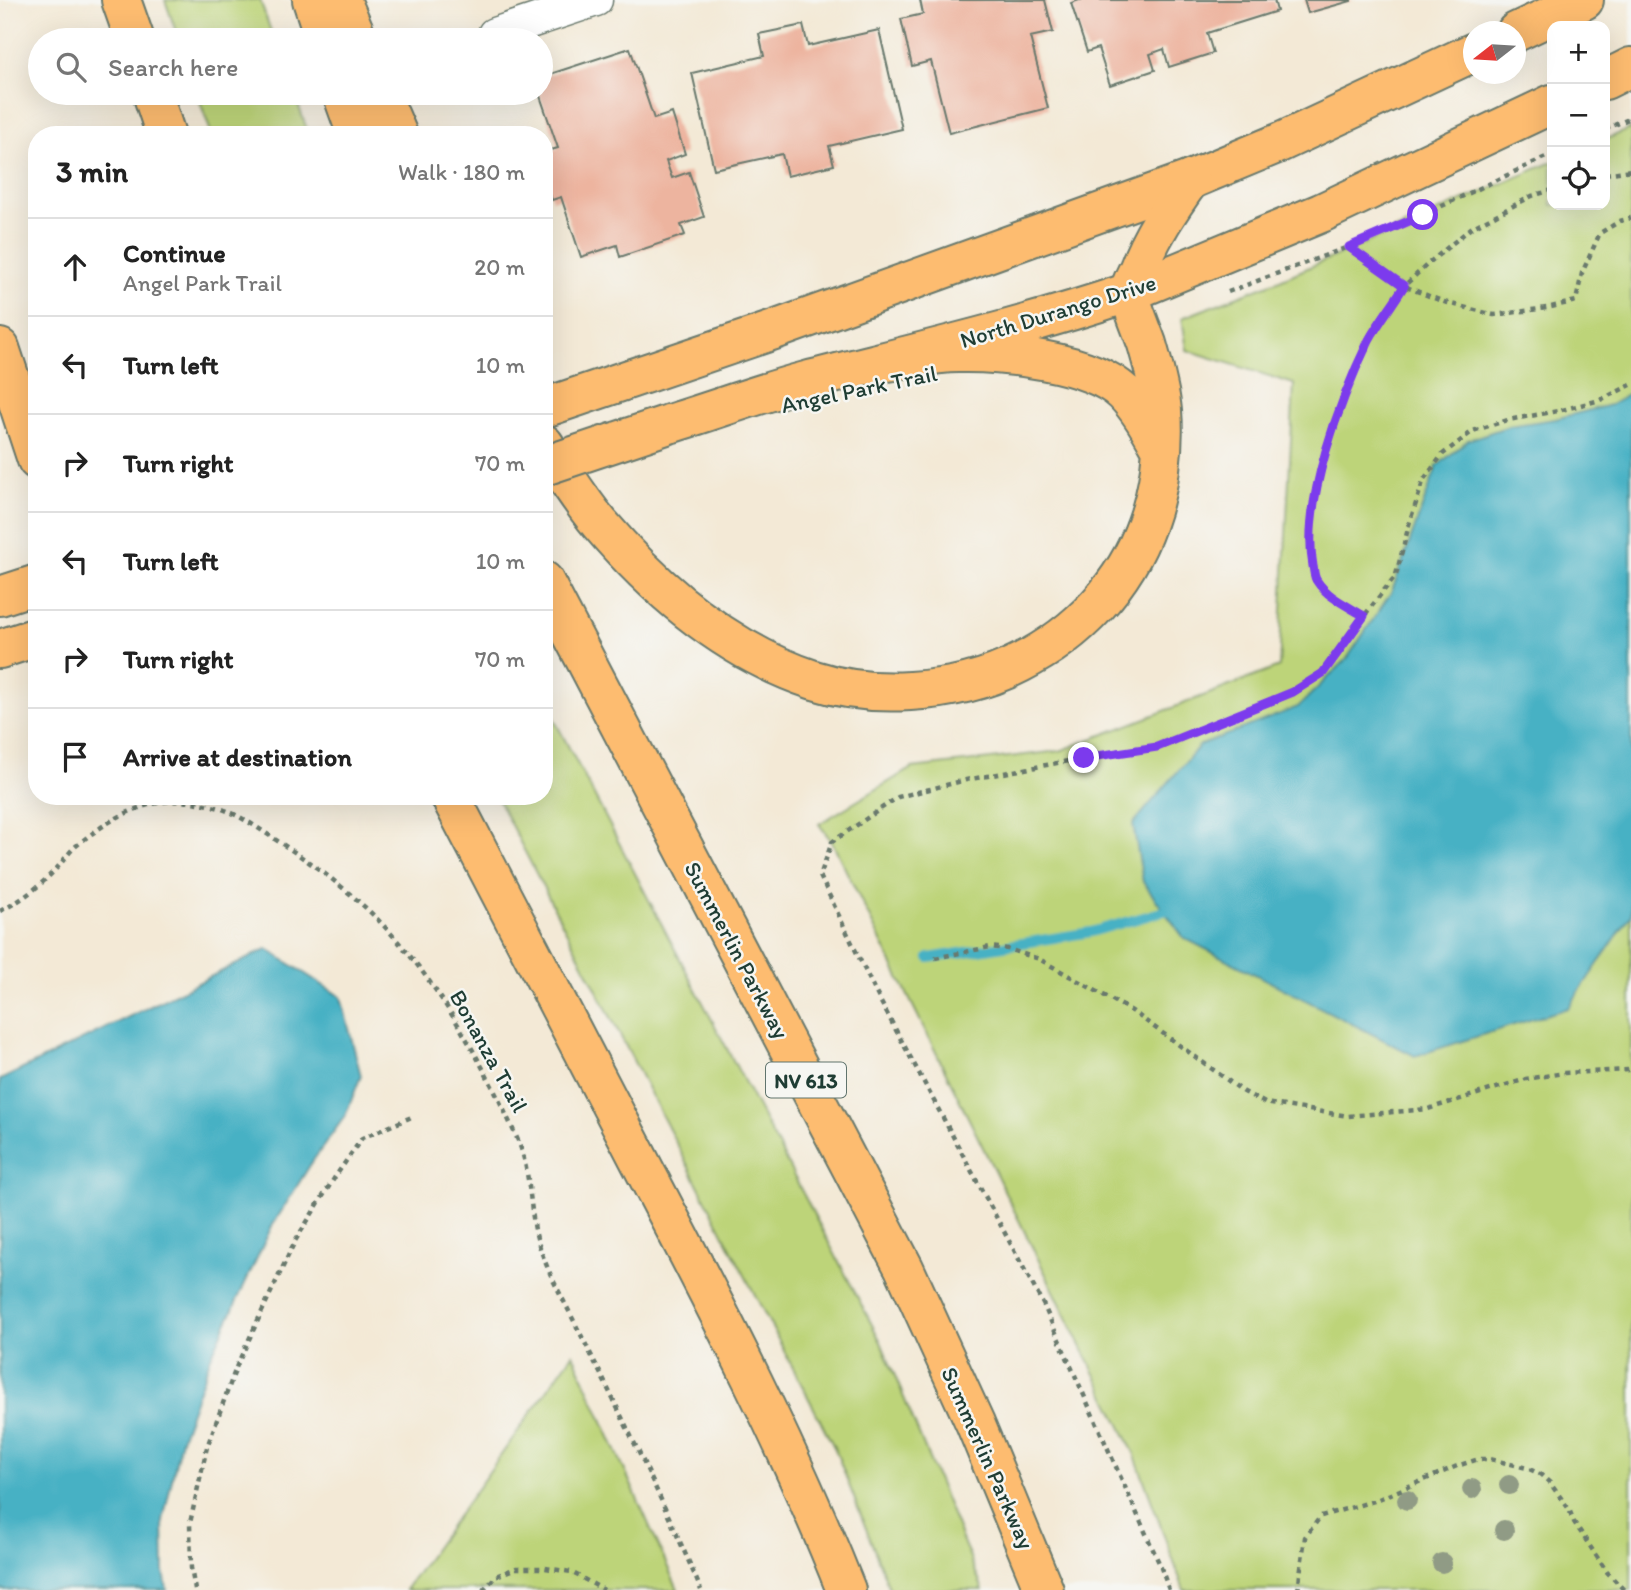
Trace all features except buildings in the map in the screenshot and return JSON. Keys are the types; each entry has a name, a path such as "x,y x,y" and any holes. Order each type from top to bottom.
{"main road":[{"path":"121,0 131,28"},
{"path":"312,0 321,28"},
{"path":"341,0 353,28"},
{"path":"1526,27 1584,0"},
{"path":"553,405 777,329 1190,180 1279,143 1463,57"},
{"path":"1610,78 1631,68"},
{"path":"156,105 163,126"},
{"path":"346,105 354,126"},
{"path":"385,105 394,126"},
{"name":"North Durango Drive","path":"553,463 803,382 888,362 1130,292 1321,213 1547,106"},
{"path":"553,458 599,523 678,603 708,625 765,659 816,681 857,690 936,690 1003,672 1037,655 1060,639 1102,601 1121,577 1147,524 1155,496 1162,411 1147,344 1130,292 1145,253 1165,215 1190,180"},
{"path":"0,348 28,433"},
{"path":"888,362 955,353 1000,354 1051,362 1087,372 1108,381 1123,392 1148,425 1161,448"},
{"path":"0,596 28,587"},
{"name":"Summerlin Parkway","path":"553,598 904,1268 975,1423 1044,1590"},
{"path":"0,649 28,640"},
{"path":"455,805 758,1390 821,1526 846,1590"}],"street":[{"path":"512,28 596,0"}],"path":[{"path":"1610,127 1631,118"},
{"path":"1226,293 1349,247 1547,156"},
{"path":"1610,173 1631,170"},
{"path":"1364,616 1315,580 1310,549 1313,509 1325,455 1349,384 1371,338 1404,286 1471,228 1547,192"},
{"path":"1349,247 1404,286 1444,302 1494,315 1576,301 1582,273 1600,233 1631,218"},
{"path":"1169,1590 1044,1306 876,993 820,876 832,842 898,797 966,780 1157,747 1293,692 1323,673 1396,575 1424,480 1443,454 1473,431 1508,420 1600,400 1631,385"},
{"name":"Bonanza Trail","path":"0,911 35,889 74,847 108,823 140,807 151,805"},
{"name":"Bonanza Trail","path":"208,805 231,813 259,829 330,877 399,943 458,1023 518,1139 526,1167 534,1227 552,1280 641,1457 701,1590"},
{"path":"935,958 990,947 1007,949 1039,959 1132,1011 1244,1092 1265,1103 1289,1107 1348,1116 1428,1109 1526,1079 1564,1073 1631,1070"},
{"path":"195,1590 191,1568 190,1523 207,1447 237,1365 295,1241 362,1138 414,1116"},
{"path":"1298,1590 1305,1537 1321,1516 1374,1501 1479,1459 1527,1468 1550,1483 1607,1572 1624,1590"},
{"path":"483,1590 496,1576 516,1567 545,1567 571,1572 604,1590"}],"green space":[{"path":"165,0 260,0 270,28 175,28"},
{"path":"201,105 298,105 306,126 209,126"},
{"path":"1631,128 1631,1590 1184,1590 1134,1453 832,842 819,824 912,768 1060,751 1279,667 1294,384 1187,350 1182,318 1282,279 1547,164 1547,210 1610,210 1610,138"},
{"path":"553,717 881,1342 983,1590 890,1590 835,1449 501,805 553,805"},
{"path":"573,1354 678,1590 405,1590"}],"water":[{"path":"1631,393 1631,915 1568,1008 1415,1056 1184,938 1143,882 1133,824 1200,745 1298,707 1346,660 1392,591 1437,466 1468,440 1509,426 1555,419 1610,405"},
{"path":"267,949 341,997 361,1076 345,1116 312,1162 271,1228 212,1354 181,1439 163,1520 167,1590 0,1590 0,1080"}],"waterway":[{"path":"929,958 1091,932 1175,908"}],"route":[{"path":"1084,758 1157,747 1293,692 1323,673 1364,616 1315,580 1310,549 1313,509 1325,455 1349,384 1371,338 1404,286 1349,247 1423,215"}]}
